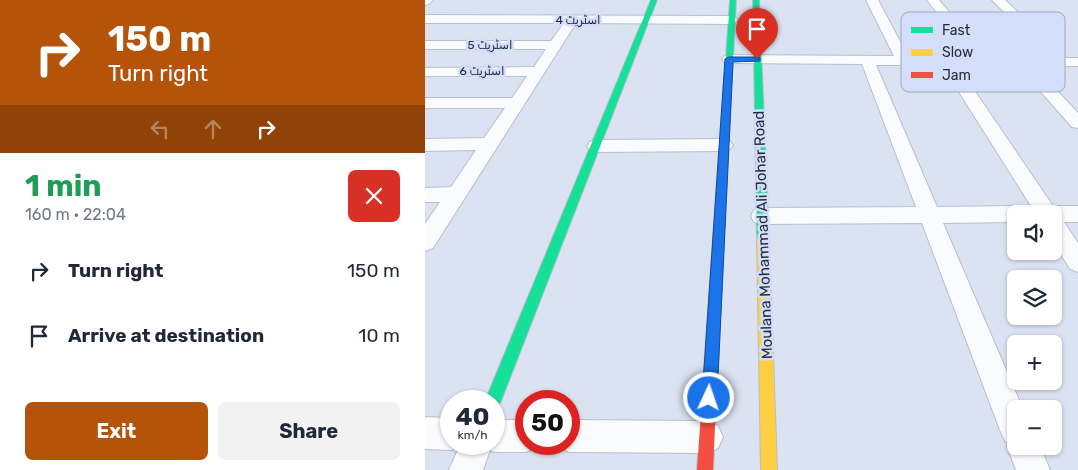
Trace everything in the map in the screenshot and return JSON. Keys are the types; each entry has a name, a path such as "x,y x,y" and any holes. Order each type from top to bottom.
{"main road":[{"path":"497,390 654,0"},
{"path":"705,470 733,0"},
{"name":"Moulana Mohammad Ali Johar Road","path":"756,0 769,470"}],"street":[{"path":"872,0 901,56"},
{"path":"933,0 943,12"},
{"path":"998,0 1010,12"},
{"name":"اسٹریٹ 4","path":"425,19 731,20"},
{"path":"425,242 573,20"},
{"name":"اسٹریٹ 5","path":"425,45 556,45"},
{"path":"729,59 901,60"},
{"path":"867,60 1007,408"},
{"path":"1065,62 1078,62"},
{"name":"اسٹریٹ 6","path":"425,72 539,71"},
{"path":"967,92 1041,205"},
{"path":"1050,92 1078,124"},
{"path":"425,103 517,103"},
{"path":"425,145 490,144"},
{"path":"595,146 724,145"},
{"path":"425,194 457,194"},
{"path":"762,216 1007,214"},
{"path":"1062,214 1078,214"},
{"path":"1062,237 1078,262"},
{"path":"425,433 440,434"},
{"path":"580,436 707,437"},
{"path":"466,470 472,455"},
{"path":"1027,455 1033,470"}],"traffic: fast":[{"path":"497,390 654,0"},
{"path":"720,211 733,0"},
{"path":"756,0 763,238"}],"traffic: slow":[{"path":"763,238 769,470"}],"traffic: jam":[{"path":"705,470 720,211"}],"route":[{"path":"709,398 729,59 757,59"}]}
